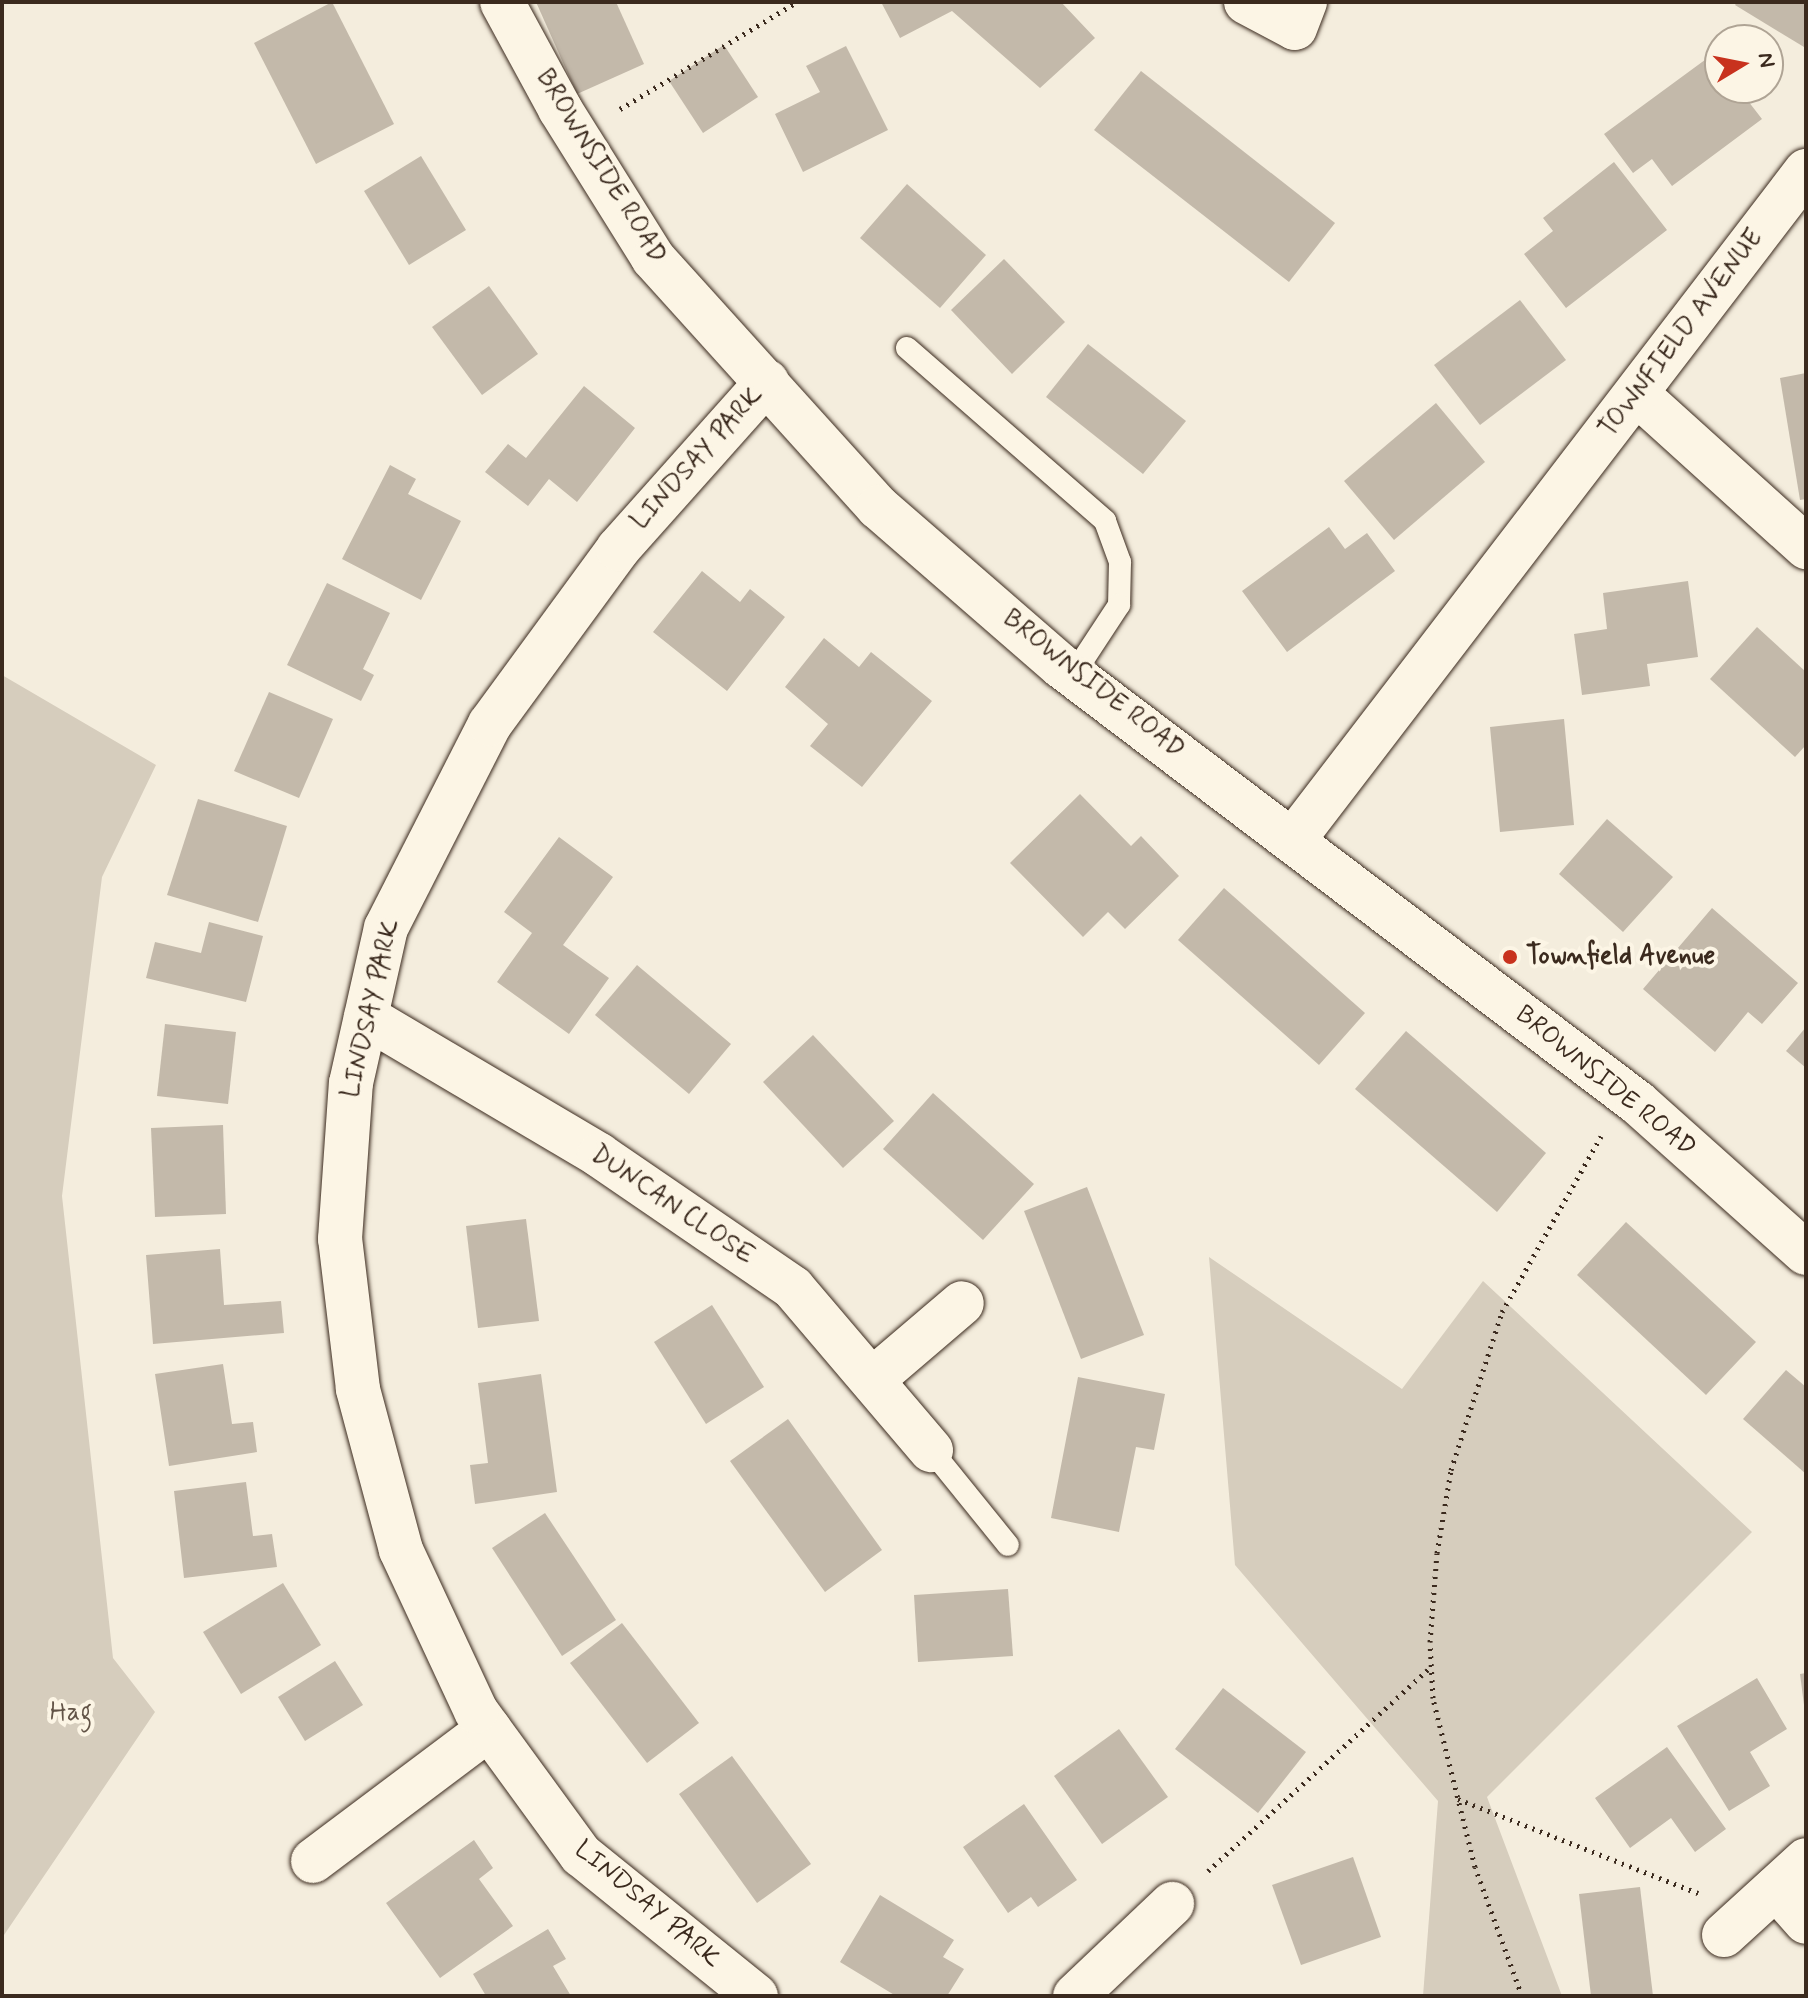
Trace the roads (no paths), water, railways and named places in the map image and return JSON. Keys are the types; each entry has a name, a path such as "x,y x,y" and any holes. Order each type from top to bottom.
{"street":[{"name":"BROWNSIDE ROAD","path":"502,2 560,109 653,258 878,507 1073,675 1294,839 1627,1094 1806,1253"},
{"path":"1246,2 1295,28 1305,2"},
{"name":"TOWNFIELD AVENUE","path":"1294,839 1638,395 1806,171"},
{"name":"LINDSAY PARK","path":"756,1996 581,1855 489,1729 401,1550 358,1389 340,1239 351,1083 386,928 490,724 618,549 767,382"},
{"path":"1638,395 1806,547"},
{"name":"DUNCAN CLOSE","path":"366,1017 599,1155 793,1288 931,1450"},
{"path":"872,1380 962,1303"},
{"path":"313,1861 489,1729"},
{"path":"1764,1899 1806,1922"},
{"path":"1075,1996 1172,1904"}],"lane":[{"path":"907,348 1105,521 1120,562 1119,605 1073,675"},
{"path":"931,1450 1008,1545"}],"place":[{"name":"Townfield Avenue","path":"1510,957"}],"park label":[{"name":"Hag","path":"71,1714"}]}
